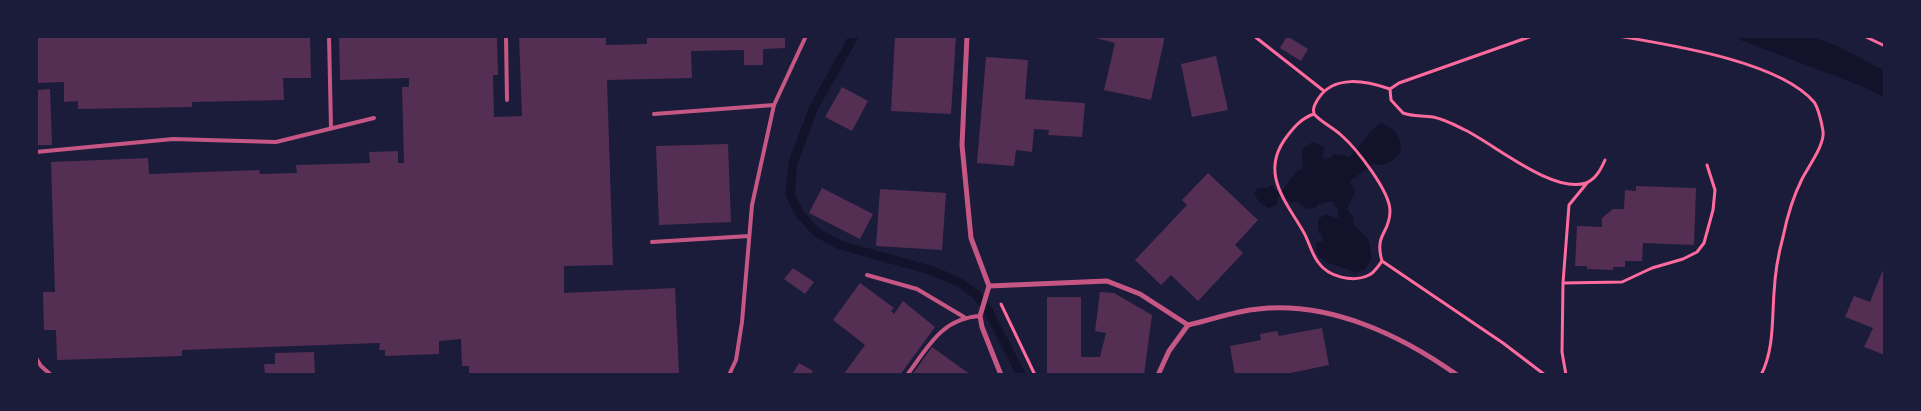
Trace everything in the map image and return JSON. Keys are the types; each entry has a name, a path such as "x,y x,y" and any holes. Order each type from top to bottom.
{"street":[{"path":"968,36 962,145 971,238 989,286 980,316 982,327 1001,375"},
{"path":"989,286 1107,281 1140,294 1188,326"},
{"path":"1158,375 1169,351 1188,326 1258,309 1305,310 1369,325 1415,348 1457,375"}],"lane":[{"path":"329,36 331,128"},
{"path":"506,36 507,100"},
{"path":"729,375 736,360 752,205 774,105 806,36"},
{"path":"654,114 774,105"},
{"path":"36,152 173,139 276,142 374,118"},
{"path":"652,242 749,236"},
{"path":"867,275 917,289 964,317"},
{"path":"907,375 940,331 964,317 980,316"},
{"path":"36,358 41,366 51,375"}],"path":[{"path":"1254,36 1279,58 1324,91"},
{"path":"1532,36 1421,74 1390,89 1362,81 1349,81 1324,91 1316,101 1313,110 1314,114 1343,136 1377,179 1388,200 1390,211 1388,225 1380,236 1378,248 1382,261 1503,343 1545,375"},
{"path":"1618,36 1702,51 1746,65 1788,83 1815,103 1824,132 1813,161 1803,177 1791,205 1778,259 1771,346 1761,375"},
{"path":"1864,36 1885,46"},
{"path":"1390,89 1391,100 1402,113 1433,117 1449,122 1539,174 1569,185 1586,183"},
{"path":"1314,114 1299,122 1276,153 1275,171 1282,198 1306,236 1318,263 1332,275 1352,279 1370,275 1382,261"},
{"path":"1566,375 1562,352 1563,283 1569,205 1586,183 1599,173 1605,160"},
{"path":"1563,283 1622,282 1652,268 1684,259 1696,252 1704,243 1713,210 1715,190 1707,165"},
{"path":"989,286 1004,308 1035,375"}],"shaded area":[{"path":"1730,36 1809,36 1837,46 1885,71 1885,98 1864,87"},
{"path":"1382,123 1396,132 1401,144 1400,153 1393,160 1383,165 1373,164 1350,181 1355,192 1347,209 1354,218 1353,224 1368,239 1372,258 1365,269 1356,273 1329,263 1319,256 1316,250 1316,242 1323,241 1322,235 1318,232 1318,220 1325,214 1339,219 1338,210 1332,201 1307,209 1297,202 1291,203 1284,194 1278,197 1277,205 1269,208 1260,203 1254,194 1258,188 1268,188 1272,185 1276,191 1283,190 1295,173 1303,168 1303,150 1313,142 1325,147 1322,156 1324,159 1330,158 1334,154 1349,157 1367,135"}],"building":[{"path":"36,36 310,36 311,78 283,78 284,100 192,102 192,107 78,109 78,101 64,102 64,82 36,83"},
{"path":"339,36 497,36 498,75 493,75 494,117 522,116 519,36 606,36 606,45 647,44 647,36 785,36 785,48 763,49 763,65 744,65 744,50 691,51 692,78 607,80 613,265 564,266 564,293 675,288 679,373 469,375 469,366 462,366 461,339 439,341 439,354 385,356 385,350 379,350 380,343 182,350 182,356 57,360 56,330 44,330 43,292 55,292 51,162 148,158 149,174 259,170 260,174 297,173 296,165 370,163 369,152 398,151 398,163 404,163 402,87 409,87 409,78 340,80"},
{"path":"895,36 956,36 951,114 891,111"},
{"path":"1088,36 1165,36 1151,100 1104,90 1115,43"},
{"path":"1287,36 1308,49 1301,61 1280,48"},
{"path":"1216,56 1228,110 1192,117 1181,64"},
{"path":"986,57 1028,60 1025,99 1085,103 1082,137 1048,135 1049,130 1034,129 1032,152 1016,150 1014,166 977,163"},
{"path":"842,87 868,101 852,131 825,117"},
{"path":"50,89 52,145 36,145 36,90"},
{"path":"728,144 731,222 659,225 656,146"},
{"path":"1208,173 1258,220 1235,245 1243,253 1198,301 1171,275 1161,285 1135,260 1187,205 1182,200"},
{"path":"1636,186 1696,188 1694,245 1643,243 1642,261 1625,261 1625,267 1613,267 1613,270 1587,269 1587,266 1575,266 1577,226 1602,227 1602,218 1613,209 1624,209 1625,190 1636,191"},
{"path":"822,188 873,214 860,239 809,213"},
{"path":"880,189 946,193 942,250 876,246"},
{"path":"793,268 814,282 805,294 784,279"},
{"path":"1883,270 1885,271 1885,355 1864,347 1873,328 1845,317 1854,296 1870,302"},
{"path":"860,283 894,308 891,311 894,314 903,301 935,327 900,375 843,375 865,345 833,320"},
{"path":"1100,292 1114,293 1152,315 1144,375 1047,375 1047,297 1081,297 1081,357 1100,357 1106,333 1095,331"},
{"path":"1322,328 1329,365 1281,375 1235,375 1230,346 1261,340 1260,334 1277,331 1279,336"},
{"path":"932,347 971,375 912,375"},
{"path":"314,352 315,375 265,375 264,364 275,364 275,353"},
{"path":"799,363 813,371 811,375 792,375"}],"waterway":[{"path":"854,36 814,107 793,163 790,194 799,213 816,232 840,245 930,270 959,282 977,295 988,310 1021,375"}]}
